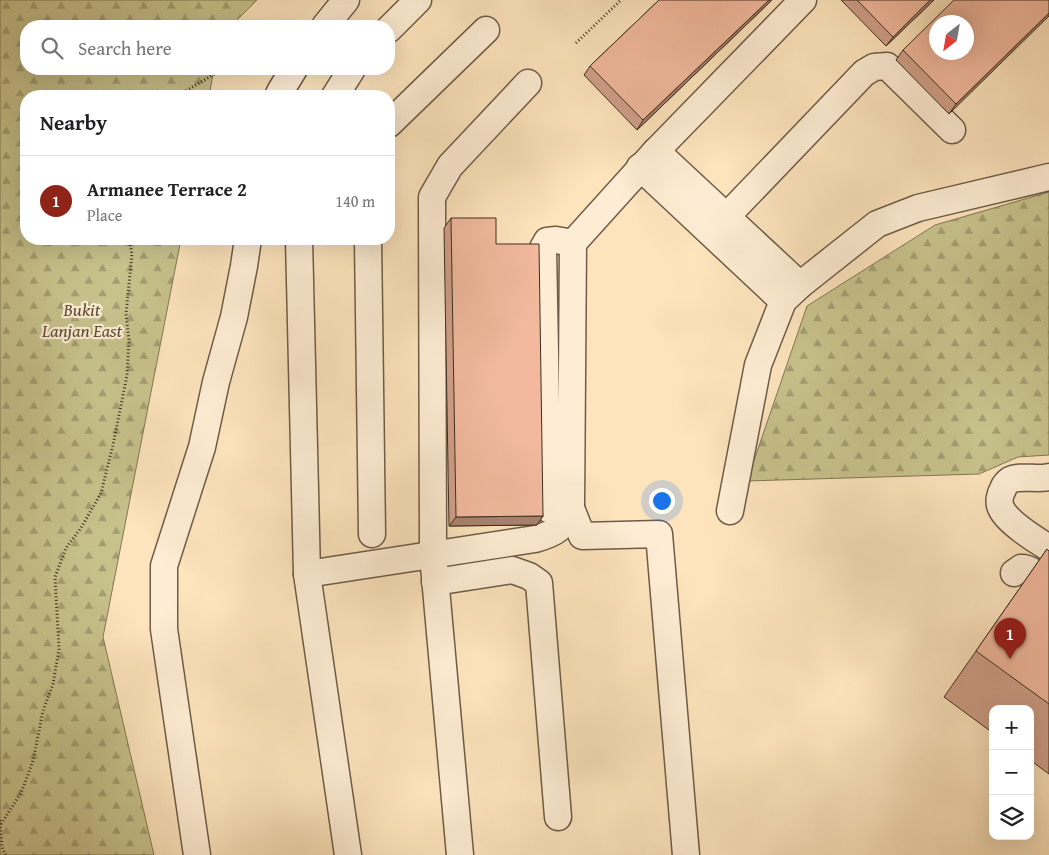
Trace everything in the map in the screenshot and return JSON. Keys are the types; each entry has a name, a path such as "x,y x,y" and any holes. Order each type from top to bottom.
{"street":[{"path":"330,20 346,0"},
{"path":"395,23 418,0"},
{"path":"308,574 536,540 550,535 566,520 560,508 543,248 547,241 556,240 573,243 648,159 803,0"},
{"path":"395,118 486,30"},
{"path":"727,216 864,73 874,67 887,66 952,130"},
{"path":"281,90 290,75"},
{"path":"339,90 348,75"},
{"path":"460,855 433,555 432,197 450,166 528,83"},
{"path":"648,159 727,216 792,293"},
{"path":"648,159 792,293"},
{"path":"730,511 758,365 792,293 877,224 918,208 1049,177"},
{"path":"197,855 164,628 164,566 202,447 216,382 234,317 247,245"},
{"path":"299,245 308,574 348,855"},
{"path":"368,245 372,534"},
{"path":"1044,539 1008,517 1000,507 1001,493 1010,480 1049,477"},
{"path":"560,508 582,536 659,534 686,855"},
{"path":"1014,573 1021,568 1026,569 1049,583"},
{"path":"435,582 512,570 529,576 539,583 558,817"}],"path":[{"path":"576,43 621,0"},
{"path":"187,90 213,75"},
{"path":"1,824 21,793 33,761 43,711 53,684 59,649 55,577 66,548 100,493 113,446 127,375 129,340 126,314 132,254 130,245"},
{"path":"0,820 2,847 5,855"}],"green space":[{"name":"Bukit Lanjan East","path":"0,0 257,0 237,20 20,20 20,75 213,75 210,90 20,90 20,245 180,245 103,637 154,855 0,855"},
{"path":"1049,192 1049,455 1018,457 979,474 747,481 807,306 935,225"}],"building":[{"path":"659,0 769,0 643,120 590,66"},
{"path":"857,0 930,0 893,37"},
{"path":"954,0 1049,0 1049,13 956,104 903,50 929,25 929,60 974,60 974,15 939,15"},
{"path":"451,218 496,218 496,244 539,244 543,516 456,517"},
{"path":"1047,549 1049,551 1049,704 976,651"}],"place":[{"name":"Armanee Terrace 2","path":"1010,659"}]}
